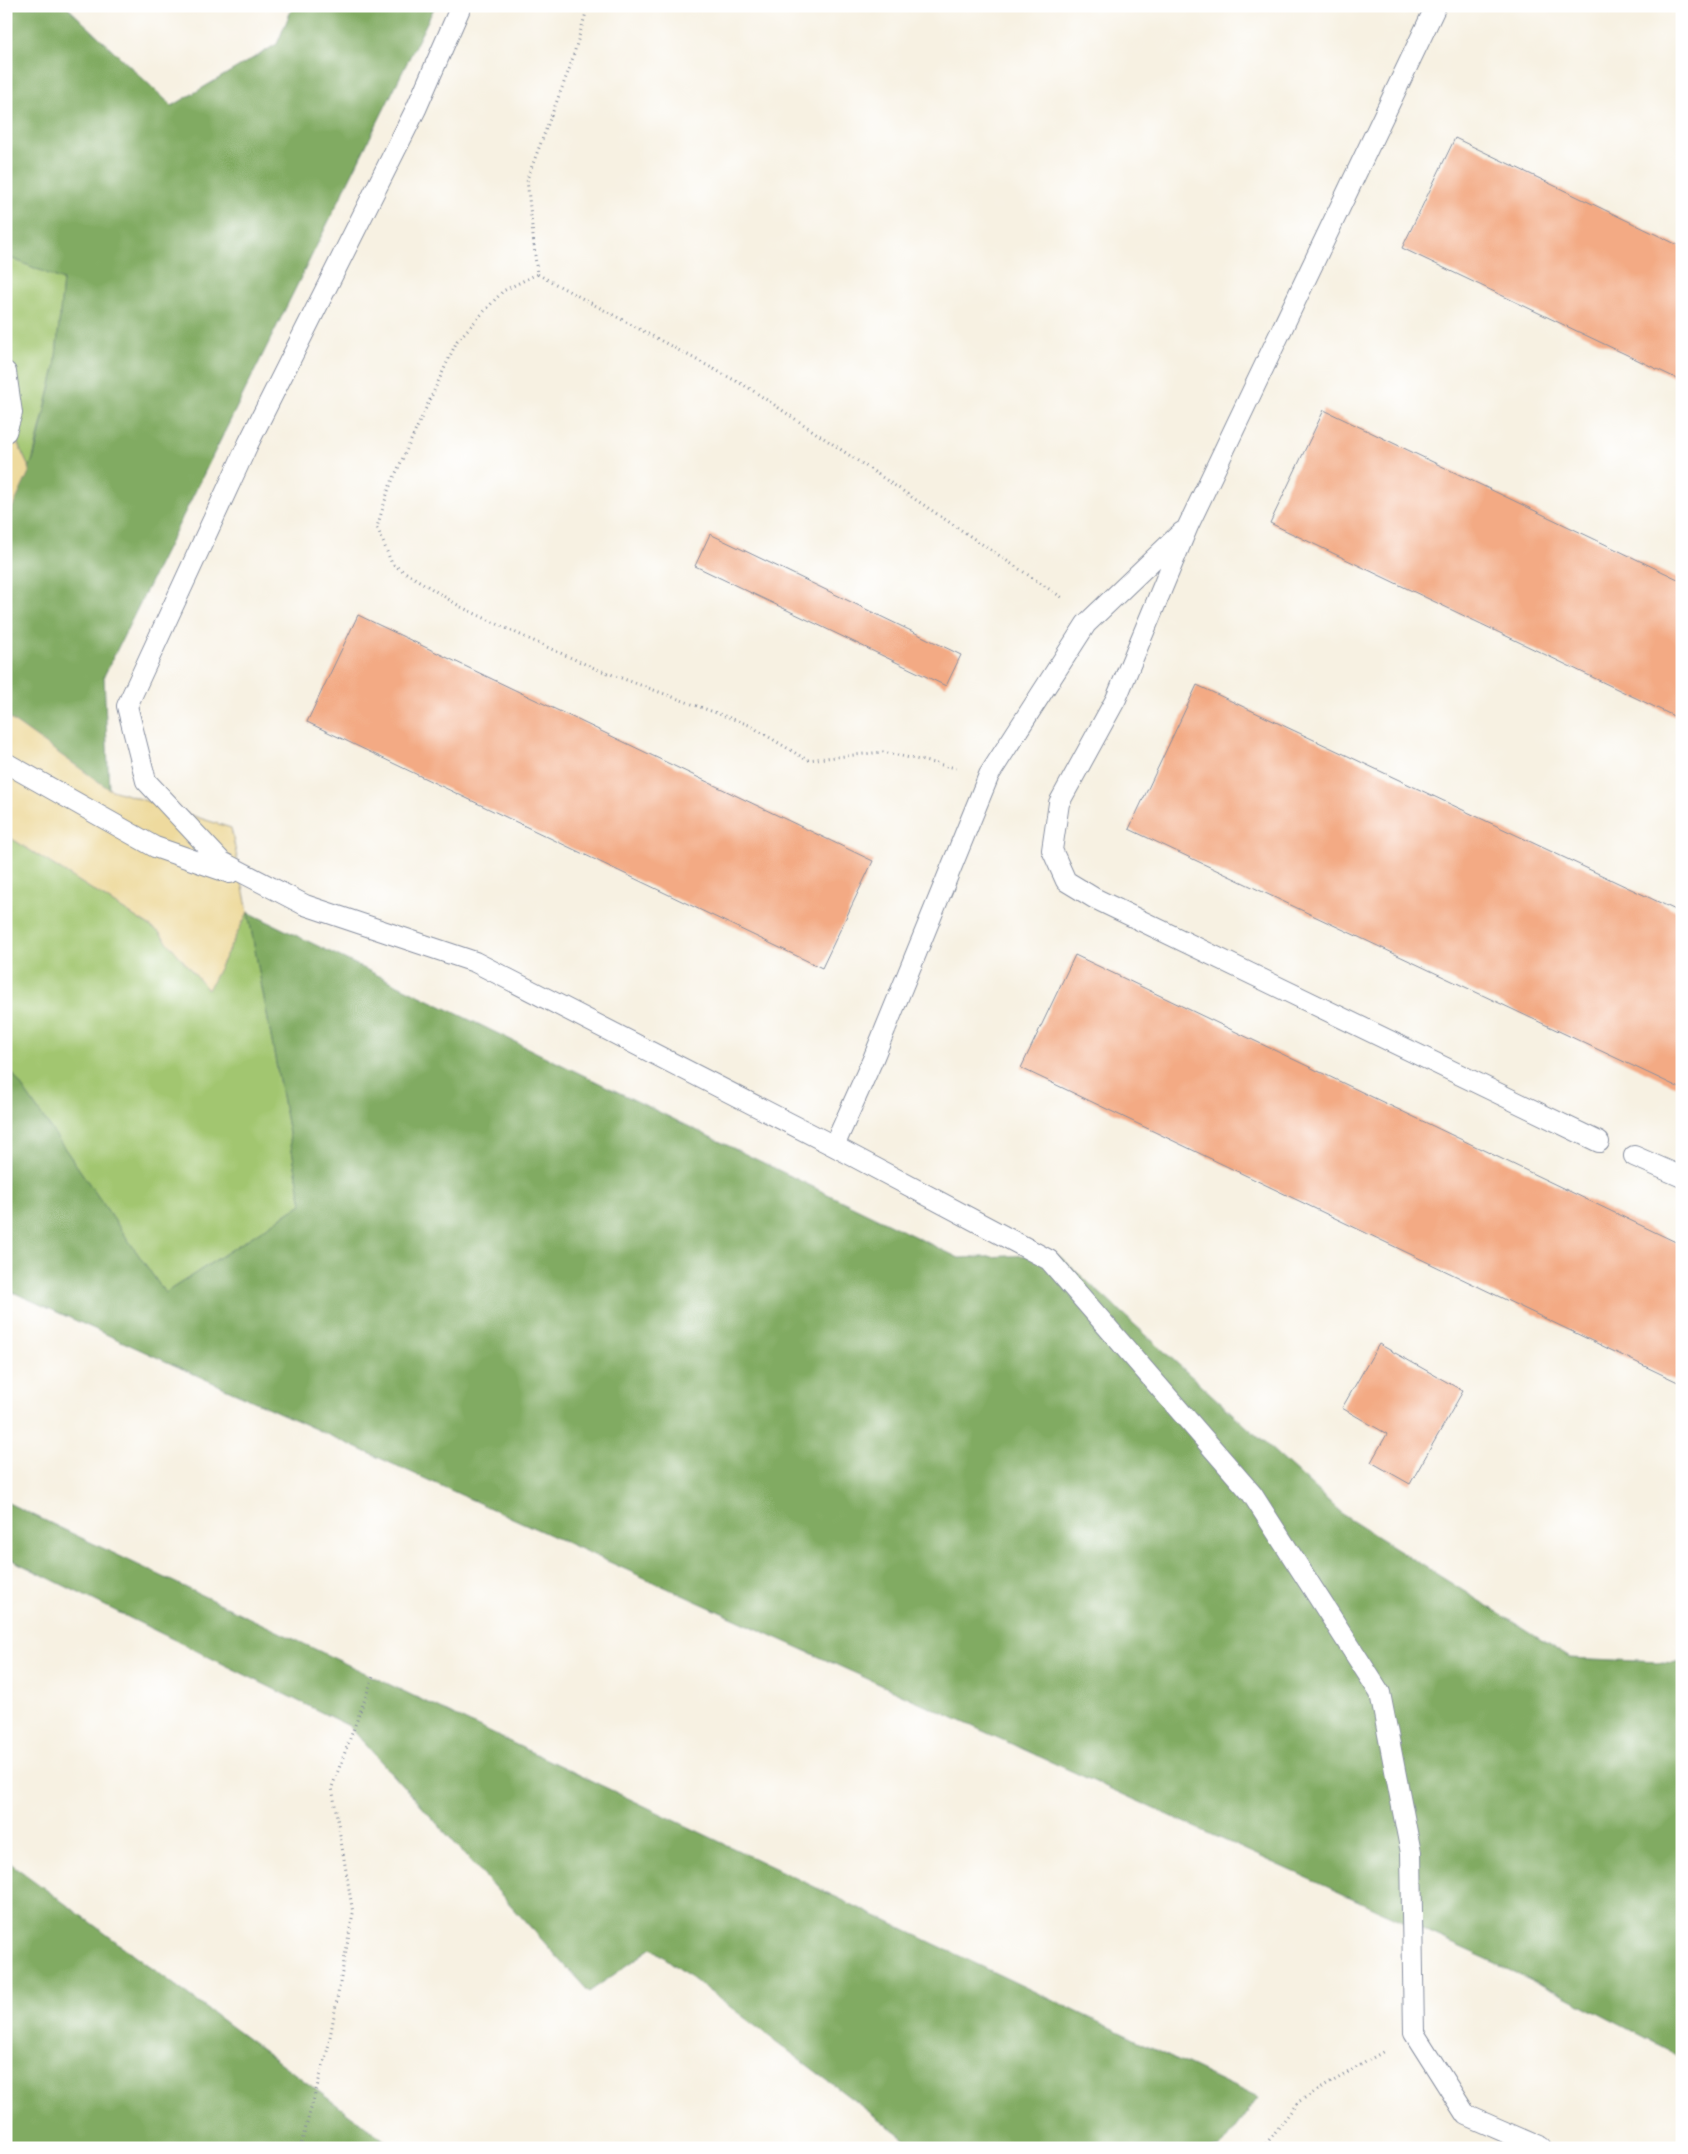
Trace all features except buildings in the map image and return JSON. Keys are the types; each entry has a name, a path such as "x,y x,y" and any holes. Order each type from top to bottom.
{"lane":[{"path":"305,905 222,862 146,781 127,706 248,444 416,109 461,6"},
{"path":"1436,6 1188,526 1116,699 1059,803 1052,850 1066,881 1094,898 1599,1142"},
{"path":"6,372 12,413 6,432"},
{"path":"834,1146 873,1059 989,775 1086,624 1188,526"},
{"path":"6,763 155,848 252,880 305,905 475,962 834,1146 1048,1260 1252,1494 1380,1693 1411,1853 1414,2033 1466,2114 1542,2148"},
{"path":"1634,1156 1682,1177"}],"path":[{"path":"537,274 527,179 570,67 588,6"},
{"path":"537,274 749,388 1064,599"},
{"path":"537,274 503,290 457,341 388,488 377,527 392,564 461,606 529,639 594,668 749,724 807,760 883,752 989,775"},
{"path":"300,2148 328,2048 352,1913 332,1787 372,1677"},
{"path":"1263,2148 1298,2102 1414,2033"}],"green space":[{"path":"6,6 66,6 172,106 277,44 293,6 435,6 104,676 109,789 6,716 6,520 34,457 55,368 63,280 6,256"},
{"path":"6,256 63,280 55,368 30,470 6,418"},
{"path":"6,835 159,932 208,989 248,912 302,1204 165,1293 6,1064"},
{"path":"248,912 959,1258 1057,1254 1346,1517 1570,1658 1682,1663 1682,2057 1542,1984 6,1289 6,1064 165,1293 302,1204"},
{"path":"6,1502 1258,2098 1220,2148 917,2148 652,1948 589,1992 349,1726 6,1557"},
{"path":"6,1860 395,2148 6,2148"}],"sand":[{"path":"6,418 30,470 6,522"},
{"path":"6,716 109,789 231,828 248,912 208,990 159,932 6,835"}]}
